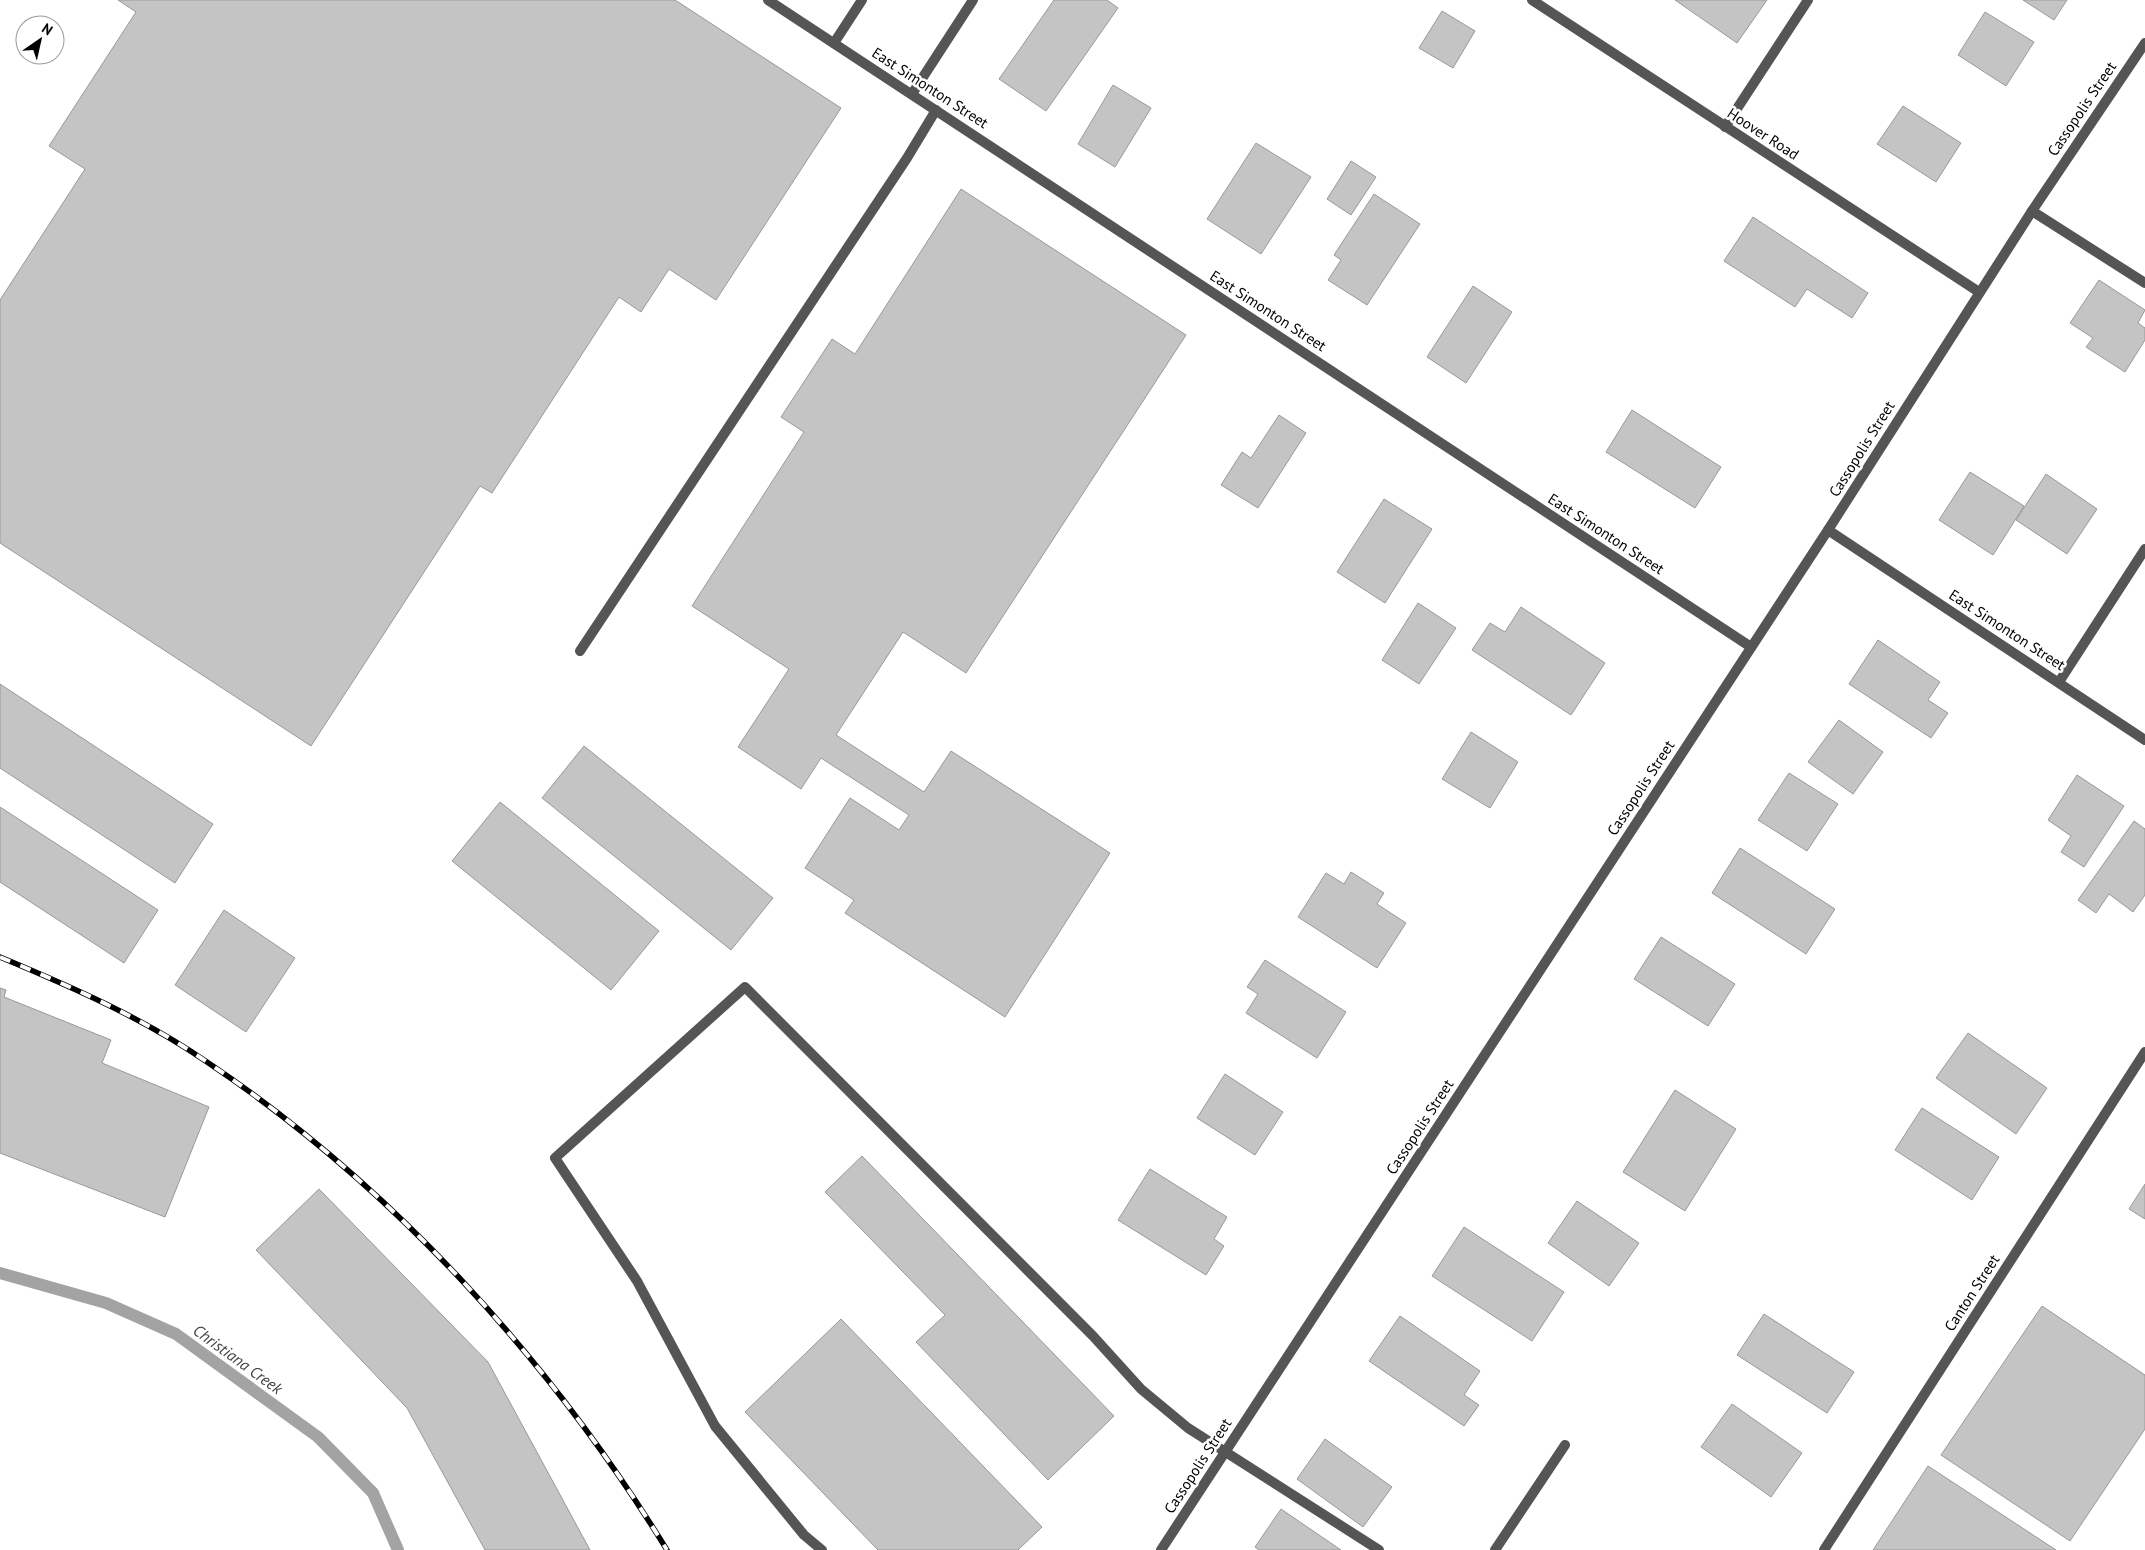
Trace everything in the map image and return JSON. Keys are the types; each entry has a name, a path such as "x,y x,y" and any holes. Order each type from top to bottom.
{"street":[{"name":"East Simonton Street","path":"768,0 1752,647"},
{"path":"834,43 862,0"},
{"path":"912,94 973,0"},
{"name":"Hoover Road","path":"1532,0 1979,292"},
{"path":"1725,127 1808,0"},
{"name":"Cassopolis Street","path":"1162,1550 1828,530 2032,210 2145,43"},
{"path":"580,651 902,166 936,110"},
{"path":"2032,210 2145,283"},
{"name":"East Simonton Street","path":"1828,530 2145,740"},
{"path":"2059,682 2145,549"},
{"path":"822,1550 804,1534 716,1426 637,1281 554,1158 745,987 1093,1336 1141,1390 1188,1428 1379,1550"},
{"name":"Canton Street","path":"1824,1550 2145,1052"},
{"path":"1495,1550 1565,1445"}],"building":[{"path":"118,0 675,0 841,108 716,300 669,269 641,312 619,297 492,493 480,486 311,746 0,543 0,300 85,169 49,146 136,12"},
{"path":"1054,0 1107,0 1118,8 1046,111 999,79"},
{"path":"1675,0 1767,0 1737,43"},
{"path":"2023,0 2067,0 2054,20"},
{"path":"1442,11 1475,31 1453,68 1419,48"},
{"path":"1985,12 2034,42 2006,86 1958,55"},
{"path":"1113,85 1151,108 1115,167 1078,144"},
{"path":"1903,106 1961,143 1936,182 1877,144"},
{"path":"1256,143 1311,177 1261,254 1207,219"},
{"path":"1351,161 1376,177 1351,215 1327,199"},
{"path":"961,189 1186,335 966,673 903,632 836,735 924,792 951,751 1110,853 1005,1017 845,913 854,900 805,868 850,798 899,830 909,815 821,758 801,789 738,747 789,669 692,606 804,432 781,417 832,339 855,354"},
{"path":"1374,194 1420,224 1367,305 1328,280 1341,260 1334,255"},
{"path":"1753,217 1868,293 1852,318 1807,289 1795,307 1724,261"},
{"path":"2099,280 2145,310 2138,323 2145,328 2145,340 2125,372 2086,347 2093,338 2070,323"},
{"path":"1473,286 1512,312 1466,383 1427,357"},
{"path":"1632,410 1721,467 1695,508 1606,452"},
{"path":"1279,415 1306,433 1258,508 1221,485 1242,452 1251,458"},
{"path":"1970,472 2024,506 1993,555 1939,520"},
{"path":"2046,474 2097,509 2067,554 2016,520"},
{"path":"1384,499 1432,529 1385,603 1337,572"},
{"path":"1418,603 1456,628 1419,684 1382,660"},
{"path":"1521,607 1605,663 1571,715 1472,650 1490,623 1505,632"},
{"path":"1878,640 1940,682 1928,700 1948,713 1931,738 1849,684"},
{"path":"0,684 213,824 175,883 0,768"},
{"path":"1839,720 1883,752 1853,794 1808,762"},
{"path":"1471,732 1518,762 1490,808 1442,779"},
{"path":"584,746 773,898 731,950 542,798"},
{"path":"1789,773 1838,804 1807,851 1758,820"},
{"path":"2077,775 2124,806 2084,867 2061,852 2071,836 2048,820"},
{"path":"500,802 659,931 611,990 452,861"},
{"path":"0,807 158,910 124,963 0,882"},
{"path":"2134,821 2145,829 2145,895 2133,912 2109,894 2096,913 2078,900"},
{"path":"1740,848 1835,909 1806,954 1712,893"},
{"path":"1351,872 1384,893 1377,904 1406,923 1377,968 1298,917 1326,873 1344,884"},
{"path":"224,910 295,958 246,1032 175,985"},
{"path":"1661,937 1735,984 1708,1026 1634,979"},
{"path":"1265,960 1346,1012 1317,1058 1246,1013 1258,994 1247,987"},
{"path":"0,988 6,990 4,997 111,1040 102,1063 209,1107 165,1217 0,1153"},
{"path":"1968,1033 2047,1088 2016,1134 1936,1078"},
{"path":"1225,1074 1283,1112 1255,1155 1197,1118"},
{"path":"1675,1090 1736,1129 1685,1211 1623,1172"},
{"path":"1922,1108 1999,1157 1972,1200 1895,1150"},
{"path":"862,1156 1114,1416 1048,1480 916,1342 945,1315 825,1192"},
{"path":"1150,1169 1227,1217 1214,1239 1224,1246 1206,1275 1118,1220"},
{"path":"2145,1184 2145,1219 2129,1209"},
{"path":"319,1189 488,1362 590,1550 485,1550 407,1408 256,1250"},
{"path":"1577,1201 1639,1243 1609,1286 1548,1243"},
{"path":"1464,1227 1564,1292 1532,1341 1432,1276"},
{"path":"2042,1306 2145,1375 2145,1429 2070,1541 1941,1455"},
{"path":"1764,1314 1854,1372 1827,1413 1737,1355"},
{"path":"1400,1316 1480,1371 1464,1395 1479,1405 1464,1426 1369,1361"},
{"path":"841,1319 1042,1527 1018,1550 878,1550 745,1412"},
{"path":"1732,1404 1802,1453 1771,1497 1701,1447"},
{"path":"1325,1439 1392,1487 1363,1527 1297,1479"},
{"path":"1928,1466 2056,1550 1873,1550"},
{"path":"1281,1509 1341,1550 1259,1550 1255,1547"}],"waterway":[{"name":"Christiana Creek","path":"0,1273 106,1303 176,1334 318,1437 373,1493 398,1550"}],"railway":[{"path":"0,957 106,1004 183,1046 275,1111 341,1164 403,1221 463,1282 519,1345 572,1411 622,1480 667,1550"}]}
